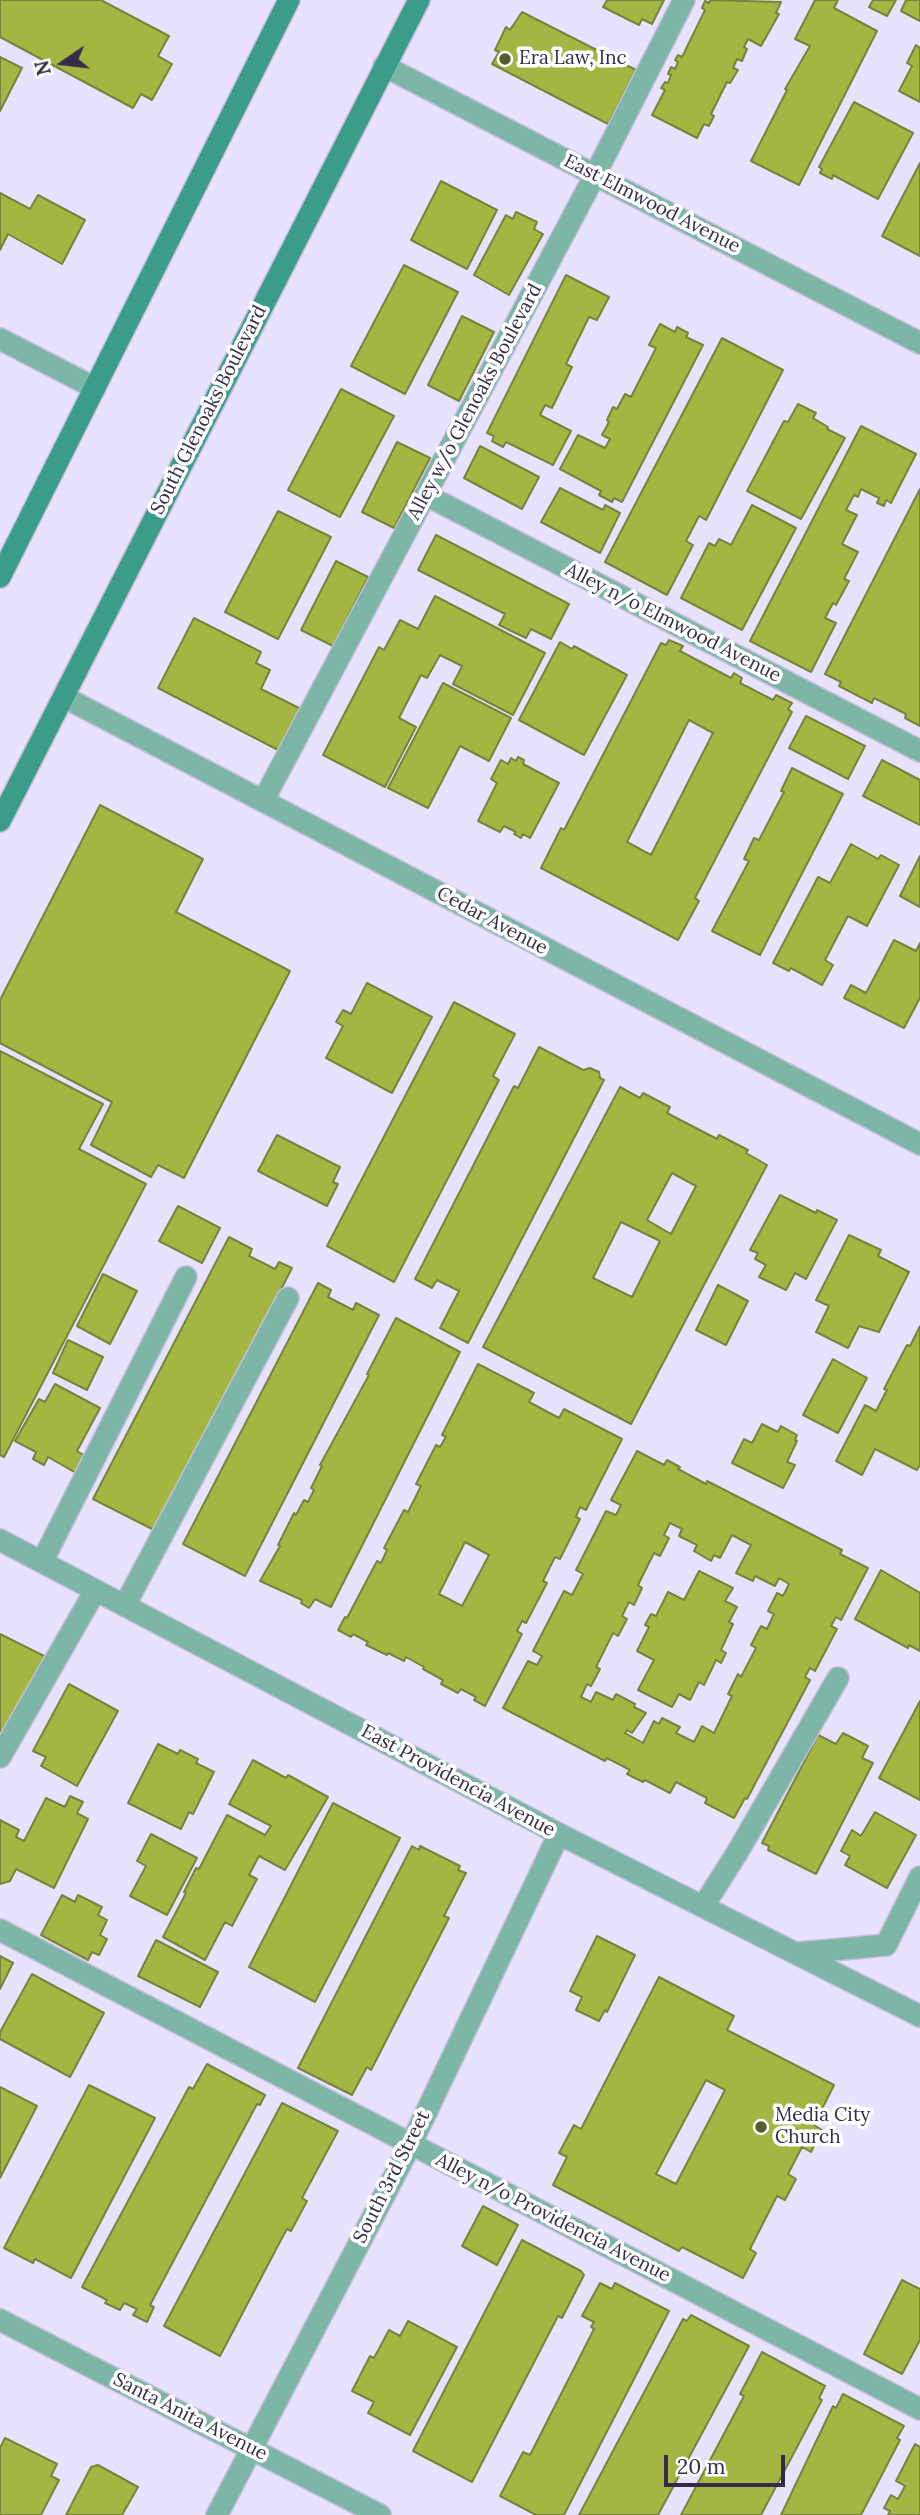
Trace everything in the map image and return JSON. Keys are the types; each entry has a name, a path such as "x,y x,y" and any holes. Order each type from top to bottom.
{"main road":[{"name":"South Glenoaks Boulevard","path":"0,821 419,0"},
{"path":"0,577 285,1"}],"street":[{"name":"Alley w/o Glenoaks Boulevard","path":"263,802 595,175 684,0"},
{"name":"East Elmwood Avenue","path":"384,66 920,343"},
{"path":"0,339 95,388"},
{"name":"Alley n/o Elmwood Avenue","path":"426,495 920,751"},
{"name":"Cedar Avenue","path":"64,697 920,1144"},
{"path":"42,1562 186,1277"},
{"path":"125,1605 288,1298"},
{"name":"East Providencia Avenue","path":"0,1540 559,1834 920,2016"},
{"path":"0,1757 95,1591"},
{"path":"704,1905 838,1678"},
{"name":"South 3rd Street","path":"217,2515 411,2144 559,1834"},
{"path":"799,1953 886,1945 920,1877"},
{"name":"Alley n/o Providencia Avenue","path":"0,1930 920,2409"},
{"name":"Santa Anita Avenue","path":"0,2319 380,2515"}],"building":[{"path":"0,0 101,0 169,36 158,56 172,64 152,100 141,94 133,108 0,37"},
{"path":"607,0 664,0 652,24 642,19 639,25 603,7"},
{"path":"710,0 781,2 776,13 779,14 761,46 748,39 742,61 737,59 733,68 738,70 730,83 727,82 711,114 714,116 709,126 704,124 697,138 652,115 665,90 661,88 665,82 668,83 671,67 675,69 678,55 682,57 705,10 702,8 705,1 709,3"},
{"path":"815,0 838,0 834,8 877,31 799,185 751,161 787,90 785,89 810,46 795,39"},
{"path":"873,0 896,0 887,16 869,7"},
{"path":"906,0 920,0 920,21 901,11"},
{"path":"522,12 636,70 608,124 492,64 499,52 495,50 506,27 510,30"},
{"path":"916,45 920,48 920,102 899,91 912,66 907,63"},
{"path":"0,57 22,68 0,111"},
{"path":"854,102 913,133 878,199 833,175 832,179 820,173 822,169 819,167"},
{"path":"920,163 920,256 882,236"},
{"path":"441,181 497,210 467,269 411,240"},
{"path":"0,193 30,209 38,195 85,220 62,264 8,234 0,250"},
{"path":"516,212 537,222 534,229 543,234 509,295 474,275 506,215 513,219"},
{"path":"404,265 458,292 405,394 351,366"},
{"path":"566,275 609,297 597,320 589,317 566,364 572,367 552,408 545,405 540,415 571,431 553,465 506,442 503,447 492,441 494,436 487,433"},
{"path":"462,316 494,332 459,401 428,385"},
{"path":"660,324 675,332 677,327 688,333 686,337 703,345 622,502 614,498 612,502 599,495 601,491 560,469 578,435 605,448 610,439 602,435 609,422 607,420 613,407 617,409 625,394 631,397 656,348 649,345"},
{"path":"722,338 783,370 706,520 699,516 686,541 693,545 667,595 605,562"},
{"path":"341,389 394,416 340,517 288,490"},
{"path":"798,404 816,413 813,418 828,427 827,429 845,438 801,519 747,491 784,421 788,422"},
{"path":"861,426 916,454 891,503 886,500 884,506 877,503 879,498 861,489 858,497 854,495 846,510 857,515 842,544 858,552 844,579 849,581 836,605 833,603 825,618 836,623 811,672 750,641"},
{"path":"397,442 430,458 394,528 362,512"},
{"path":"480,446 539,477 522,509 464,478"},
{"path":"560,488 603,510 605,505 620,513 600,553 541,522"},
{"path":"920,489 920,726 905,718 906,714 874,698 872,703 839,686 841,682 825,674"},
{"path":"752,505 796,528 742,630 681,598 709,543 715,546 719,539 731,545"},
{"path":"278,511 331,537 278,639 225,612"},
{"path":"436,535 569,604 551,639 531,629 526,638 499,625 505,614 418,570"},
{"path":"336,561 368,577 333,646 301,630"},
{"path":"435,596 545,653 513,715 453,684 462,666 440,655 427,678 421,675 399,718 416,727 385,787 323,755 379,647 384,650 400,620 418,629"},
{"path":"194,618 261,652 256,663 270,670 261,689 303,710 282,752 158,688"},
{"path":"669,640 683,646 680,651 731,678 734,673 742,678 740,683 773,700 776,695 792,703 788,709 792,712 695,898 699,901 678,940 541,868 561,828 564,830 661,643 666,645","holes":["689,720 713,733 651,855 627,842"]},
{"path":"560,642 572,649 574,646 627,675 584,755 519,720"},
{"path":"443,683 511,718 489,761 460,746 428,808 388,788"},
{"path":"806,716 865,746 848,779 789,748"},
{"path":"518,757 524,760 523,764 559,783 530,838 523,834 521,838 504,826 500,832 478,821 497,783 491,779 501,760 508,764 511,758 516,761"},
{"path":"882,760 920,780 920,825 863,796"},
{"path":"792,768 843,794 760,955 712,931 749,861 744,859 754,838 759,840 784,792 781,791"},
{"path":"100,805 203,859 176,912 290,971 184,1178 158,1165 151,1177 91,1145 112,1102 0,1043 0,1000"},
{"path":"851,844 878,859 881,855 899,865 867,926 848,916 825,960 833,965 822,985 791,968 789,971 773,963 818,877 830,883"},
{"path":"920,856 920,907 900,896"},
{"path":"894,940 916,951 920,943 920,998 904,1028 844,998 851,985 866,993"},
{"path":"367,983 432,1017 392,1093 326,1058 343,1026 336,1022 343,1010 351,1014"},
{"path":"454,1002 515,1034 493,1076 499,1080 394,1282 327,1246"},
{"path":"539,1047 583,1070 590,1068 599,1072 600,1078 604,1080 468,1343 440,1328 459,1291 437,1280 432,1288 415,1279 514,1086 518,1088"},
{"path":"0,1051 103,1104 79,1149 146,1184 4,1457 0,1455"},
{"path":"620,1087 640,1098 643,1093 670,1107 667,1113 717,1139 719,1135 748,1150 746,1153 767,1165 631,1424 483,1347","holes":["672,1173 696,1186 671,1234 647,1220","621,1222 660,1241 632,1297 593,1278"]},
{"path":"277,1135 340,1167 333,1182 338,1184 327,1206 258,1171"},
{"path":"780,1195 837,1220 806,1279 795,1273 786,1290 759,1277 766,1265 755,1259 758,1253 750,1250"},
{"path":"178,1206 220,1228 202,1263 159,1241"},
{"path":"849,1235 881,1250 878,1256 909,1272 879,1332 859,1326 848,1348 816,1332 829,1306 816,1300"},
{"path":"229,1237 252,1249 249,1256 275,1269 279,1262 292,1268 156,1531 93,1499"},
{"path":"103,1274 137,1291 110,1344 77,1326"},
{"path":"318,1283 331,1290 328,1297 353,1310 356,1303 379,1315 245,1576 183,1544"},
{"path":"718,1285 748,1301 726,1345 696,1330"},
{"path":"396,1318 460,1352 331,1607 315,1599 309,1608 301,1603 302,1600 260,1581 280,1546 278,1545 294,1513 296,1515 304,1500 308,1502 314,1490 311,1488 322,1466 320,1465 369,1375 367,1374"},
{"path":"920,1326 920,1465 917,1470 875,1449 862,1475 836,1461 865,1405 876,1411 887,1390 884,1389"},
{"path":"68,1340 103,1357 87,1390 53,1373"},
{"path":"833,1359 867,1378 838,1433 803,1415"},
{"path":"478,1364 534,1393 529,1402 559,1418 564,1409 622,1439 586,1510 580,1507 576,1517 580,1519 560,1559 555,1557 543,1581 547,1583 526,1623 522,1621 517,1631 522,1634 485,1706 474,1700 476,1697 461,1689 458,1693 441,1684 443,1680 406,1657 404,1661 388,1653 387,1655 366,1645 368,1642 353,1634 351,1637 338,1630 377,1561 381,1563 387,1550 384,1548 404,1510 408,1512 421,1486 416,1484 436,1445 440,1447 446,1437 442,1435","holes":["465,1542 489,1555 462,1606 439,1594"]},
{"path":"55,1384 100,1408 77,1451 85,1456 76,1473 48,1457 44,1465 33,1459 36,1452 15,1441 39,1399 45,1402"},
{"path":"762,1424 778,1432 781,1426 797,1435 787,1462 795,1465 783,1488 732,1463 744,1439 752,1443"},
{"path":"637,1451 664,1465 667,1460 706,1484 707,1481 842,1550 840,1554 868,1568 841,1620 836,1617 831,1626 837,1629 815,1671 810,1668 805,1677 810,1680 747,1799 745,1798 734,1818 705,1803 707,1798 676,1782 670,1793 645,1780 643,1782 627,1774 630,1770 607,1758 605,1761 503,1708 528,1661 537,1665 542,1656 533,1651 564,1591 572,1595 583,1574 576,1570 606,1511 616,1515 621,1505 611,1500","holes":["670,1523 682,1529 679,1536 697,1545 694,1551 711,1561 714,1555 720,1558 732,1535 751,1545 736,1573 753,1581 755,1576 775,1586 779,1578 789,1584 783,1596 777,1593 768,1611 774,1614 767,1629 761,1626 751,1645 756,1648 741,1677 738,1674 728,1694 732,1696 714,1733 702,1726 694,1742 676,1733 680,1727 662,1718 659,1724 654,1721 643,1743 625,1733 627,1730 632,1733 646,1713 634,1707 635,1704 616,1694 613,1700 596,1692 591,1702 581,1697 587,1684 591,1686 600,1669 596,1667 613,1633 618,1636 627,1619 622,1616 629,1602 634,1605 642,1588 638,1585 654,1553 660,1556 669,1538 664,1535"]},
{"path":"881,1570 920,1593 920,1651 909,1645 908,1648 855,1619"},
{"path":"699,1571 733,1588 725,1601 737,1607 729,1622 733,1624 721,1650 726,1653 721,1663 716,1660 704,1685 699,1682 690,1700 679,1694 672,1707 638,1690 654,1660 637,1651 649,1627 645,1625 651,1614 656,1616 668,1592 684,1600"},
{"path":"0,1634 48,1658 0,1743"},
{"path":"69,1684 118,1711 77,1786 41,1766 46,1757 33,1751"},
{"path":"920,1701 920,1800 879,1778"},
{"path":"843,1733 868,1746 862,1758 873,1763 816,1874 768,1850 769,1846 762,1843 818,1735 836,1744"},
{"path":"158,1744 178,1754 180,1750 198,1759 196,1763 214,1772 193,1814 189,1812 181,1829 128,1803"},
{"path":"253,1760 328,1797 285,1870 259,1856 249,1875 257,1879 232,1926 225,1922 205,1960 163,1937 196,1868 199,1869 227,1815 265,1835 271,1826 229,1804"},
{"path":"70,1796 83,1802 77,1813 88,1819 54,1888 16,1869 10,1881 0,1884 0,1820 19,1830 16,1837 24,1841 46,1798 65,1807"},
{"path":"333,1803 400,1838 315,2002 249,1967"},
{"path":"875,1812 916,1835 887,1888 845,1865 850,1856 841,1851 852,1830 861,1836"},
{"path":"151,1834 197,1858 167,1915 130,1896 146,1866 137,1861"},
{"path":"412,1846 419,1850 420,1846 460,1866 458,1870 466,1873 444,1916 449,1918 371,2070 367,2067 352,2095 298,2068"},
{"path":"62,1895 75,1902 78,1895 102,1907 98,1915 107,1920 100,1935 107,1939 99,1955 92,1952 88,1960 41,1935"},
{"path":"597,1936 635,1955 607,2012 605,2010 599,2021 576,2010 582,1997 570,1991"},
{"path":"156,1940 218,1972 200,2007 138,1976"},
{"path":"0,1956 13,1963 0,1989"},
{"path":"32,1974 104,2013 70,2077 0,2039 0,2032"},
{"name":"Media City Church","path":"659,1977 734,2016 727,2030 834,2085 814,2125 822,2130 811,2152 802,2147 788,2174 796,2179 785,2200 777,2196 750,2249 756,2253 743,2278 682,2247 679,2251 553,2185 567,2157 559,2153 574,2125 581,2129","holes":["706,2080 725,2090 676,2184 656,2174"]},
{"path":"207,2064 265,2095 260,2105 257,2104 150,2305 154,2307 147,2322 133,2315 137,2309 124,2303 120,2310 82,2287 189,2087 193,2089"},
{"path":"89,2085 155,2118 71,2278 35,2259 33,2263 4,2248"},
{"path":"0,2087 37,2106 0,2178"},
{"path":"282,2103 338,2131 302,2198 307,2201 291,2231 287,2229 220,2356 164,2326"},
{"path":"483,2206 518,2225 497,2265 462,2246"},
{"path":"522,2240 584,2275 562,2318 558,2316 472,2482 413,2451"},
{"path":"902,2280 920,2289 920,2340 902,2374 864,2354"},
{"path":"600,2283 612,2289 615,2283 669,2311 564,2515 536,2515 500,2496 523,2452 530,2455 594,2329 591,2327 594,2322 582,2316"},
{"path":"691,2315 749,2346 658,2515 579,2515 683,2319 687,2321"},
{"path":"408,2321 457,2347 410,2435 368,2413 374,2402 352,2391 370,2356 374,2358 389,2330 400,2336"},
{"path":"762,2352 825,2386 819,2398 822,2400 761,2515 681,2515 744,2396 740,2394"},
{"path":"843,2394 904,2426 897,2438 900,2440 861,2515 781,2515 833,2406 836,2408"},
{"path":"5,2438 57,2464 51,2476 59,2480 41,2515 0,2515 0,2448"},
{"path":"915,2444 920,2447 920,2515 888,2515 890,2511 884,2508 891,2495 898,2499 905,2486 896,2481"},
{"path":"98,2465 138,2487 122,2515 66,2515 91,2467"}],"place":[{"name":"Era Law, Inc","path":"505,59"},
{"name":"Media City Church","path":"761,2127"}]}
